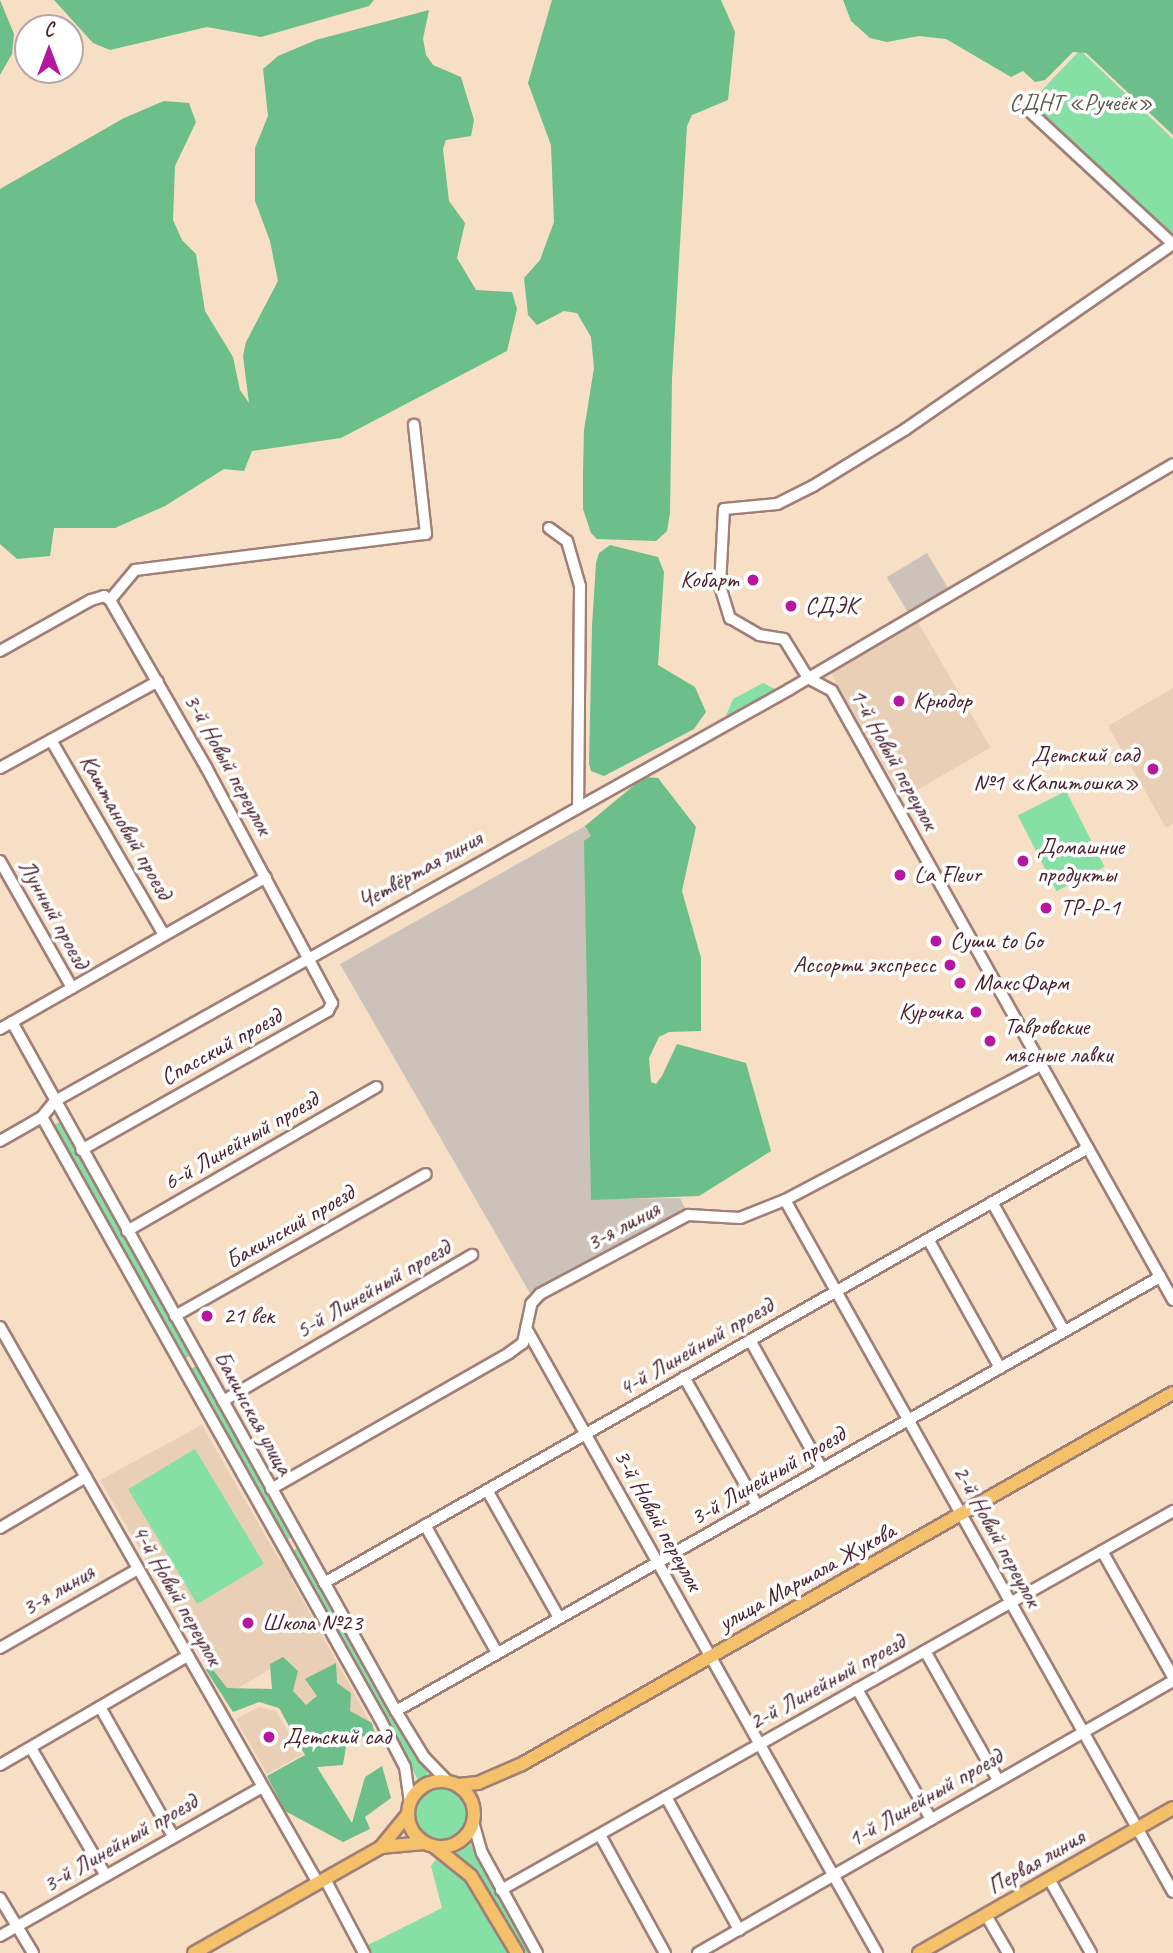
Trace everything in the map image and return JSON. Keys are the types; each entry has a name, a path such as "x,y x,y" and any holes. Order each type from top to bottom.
{"main road":[{"name":"улица Маршала Жукова","path":"452,1783 502,1774 1173,1394"},
{"path":"194,1953 381,1847 424,1785 452,1783 472,1803 473,1822 458,1843 381,1847"},
{"path":"409,1808 410,1825 430,1845 471,1876 517,1953"},
{"name":"Первая линия","path":"919,1953 1173,1808"}],"street":[{"path":"1025,107 1173,244"},
{"name":"1-й Новый переулок","path":"1173,244 906,429 813,486 777,504 724,509 720,586 726,611 742,628 784,639 808,678 832,691 1038,1066 1088,1148 1173,1300"},
{"path":"0,651 107,598 135,570 426,534 414,425"},
{"name":"Четвёртая линия","path":"55,1101 808,678 1173,464"},
{"path":"549,528 568,541 580,586 578,805"},
{"name":"3-й Новый переулок","path":"107,598 158,681 308,957"},
{"path":"0,768 158,681"},
{"name":"Каштановый проезд","path":"51,740 164,935"},
{"name":"Лунный проезд","path":"0,861 72,988"},
{"path":"0,1029 266,877"},
{"name":"Спасский проезд","path":"81,1150 328,1011 330,996 308,957"},
{"name":"Бакинская улица","path":"12,1022 396,1711 424,1757 452,1783"},
{"name":"3-я линия","path":"271,1489 523,1343 531,1304 540,1294 688,1215 740,1218 785,1200 1038,1066"},
{"name":"6-й Линейный проезд","path":"127,1231 376,1087"},
{"path":"0,1141 42,1117 55,1101"},
{"name":"Бакинская улица","path":"42,1117 404,1768 409,1808"},
{"name":"4-й Линейный проезд","path":"324,1583 1088,1148"},
{"name":"Бакинский проезд","path":"175,1316 426,1174"},
{"name":"2-й Новый переулок","path":"785,1200 1173,1892"},
{"path":"992,1202 1065,1331"},
{"path":"928,1239 1000,1368"},
{"name":"5-й Линейный проезд","path":"223,1401 472,1255"},
{"name":"3-й Линейный проезд","path":"396,1711 1160,1277"},
{"name":"4-й Новый переулок","path":"0,1327 262,1787 364,1953"},
{"name":"3-й Новый переулок","path":"526,1328 877,1953"},
{"path":"750,1340 822,1469"},
{"path":"182,1366 198,1357"},
{"path":"684,1377 757,1505"},
{"path":"0,1528 86,1477"},
{"path":"486,1490 559,1618"},
{"name":"2-й Линейный проезд","path":"501,1890 1102,1551 1171,1516"},
{"path":"425,1525 497,1653"},
{"path":"282,1547 299,1538"},
{"path":"1102,1551 1173,1679"},
{"name":"3-я линия","path":"0,1648 138,1569"},
{"path":"925,1651 998,1780"},
{"path":"0,1765 187,1656"},
{"name":"1-й Линейный проезд","path":"698,1953 1173,1679"},
{"path":"857,1689 931,1819"},
{"path":"100,1707 173,1836"},
{"path":"31,1748 106,1876"},
{"name":"3-й Линейный проезд","path":"0,1936 262,1787"},
{"path":"666,1797 739,1930"},
{"path":"473,1822 482,1853 537,1953"},
{"path":"600,1835 665,1953"},
{"path":"1049,1879 1091,1953"},
{"path":"0,1898 33,1953"},
{"path":"986,1915 1008,1953"}],"shaded area":[{"path":"927,553 948,588 908,612 887,577"},
{"path":"918,622 990,748 903,798 831,672"},
{"name":"Детский сад №1 «Капитошка»","path":"1173,688 1173,824 1166,828 1108,726"},
{"path":"585,826 591,836 591,1199 680,1198 687,1212 531,1295 340,964"},
{"name":"Школа №23","path":"202,1425 280,1561 284,1559 294,1577 291,1579 370,1722 322,1748 276,1666 224,1696 100,1480"},
{"name":"Детский сад","path":"259,1707 276,1711 302,1755 267,1774 236,1719"}],"green space":[{"path":"0,0 14,34 12,54 0,75"},
{"path":"54,0 374,0 369,6 261,37 207,27 110,50 93,43 84,33 84,14 67,14"},
{"path":"552,0 721,0 735,32 728,100 692,115 687,126 672,379 670,513 667,531 656,541 597,539 591,533 583,509 583,473 584,430 594,368 591,337 577,313 564,311 537,325 528,315 524,278 540,260 554,222 551,145 528,83"},
{"path":"843,0 1173,0 1173,135 1086,53 1073,52 1045,80 1035,82 1023,71 1011,77 946,39 919,36 887,42 870,38 851,21"},
{"path":"429,10 423,39 426,55 433,65 461,77 474,120 471,136 446,140 443,149 449,201 465,223 457,258 476,290 512,292 517,309 507,351 341,438 252,451 244,471 224,469 165,506 115,528 54,528 50,556 17,559 0,544 0,189 124,118 164,101 189,103 196,122 175,166 173,220 182,240 196,254 205,311 233,357 240,390 249,403 243,356 246,342 278,281 270,241 255,201 255,148 268,116 263,69 278,56 316,40"},
{"name":"СДНТ «Ручеёк»","path":"1080,50 1173,139 1173,244 1029,104"},
{"path":"610,545 658,557 664,572 658,665 695,687 706,712 694,729 604,776 591,771 589,764 592,626 596,563 599,553"},
{"path":"763,683 777,690 725,718 733,699"},
{"path":"644,777 658,778 696,827 682,891 701,958 701,1031 669,1032 659,1037 649,1058 651,1082 656,1084 662,1076 677,1044 746,1063 771,1151 699,1196 591,1200 584,841 591,836 585,826"},
{"path":"1066,791 1105,867 1056,891 1018,816"},
{"path":"59,1122 193,1354 186,1358 52,1126"},
{"path":"196,1366 291,1537 285,1541 190,1369"},
{"path":"195,1449 264,1564 197,1604 128,1489"},
{"path":"299,1548 428,1774 418,1780 292,1551"},
{"path":"283,1657 298,1671 293,1691 306,1705 317,1696 305,1679 336,1663 337,1683 351,1693 350,1711 372,1723 375,1734 347,1740 343,1765 317,1767 352,1823 365,1777 382,1766 391,1798 365,1817 370,1829 343,1842 285,1811 267,1776 305,1755 279,1708 259,1702 233,1712 206,1670 210,1666 227,1688 272,1689 270,1664"},
{"path":"441,1786 452,1788 461,1794 467,1803 467,1825 461,1834 452,1840 441,1842 430,1840 421,1834 415,1825 413,1814 415,1803 421,1794 430,1788"},
{"path":"471,1844 531,1953 522,1953 484,1884 454,1855"},
{"path":"442,1852 459,1864 517,1953 369,1953 368,1945 442,1908 431,1866"}],"place":[{"name":"Кобарт","path":"753,580"},
{"name":"СДЭК","path":"791,606"},
{"name":"Крюдор","path":"899,701"},
{"name":"Детский сад №1 «Капитошка»","path":"1153,769"},
{"name":"Домашние продукты","path":"1023,861"},
{"name":"La Fleur","path":"900,875"},
{"name":"ТР-Р-1","path":"1046,908"},
{"name":"Суши to Go","path":"936,941"},
{"name":"Ассорти экспресс","path":"950,965"},
{"name":"МаксФарм","path":"960,983"},
{"name":"Курочка","path":"976,1012"},
{"name":"Тавровские мясные лавки","path":"990,1041"},
{"name":"21 век","path":"207,1316"},
{"name":"Школа №23","path":"248,1623"},
{"name":"Детский сад","path":"269,1737"}]}
